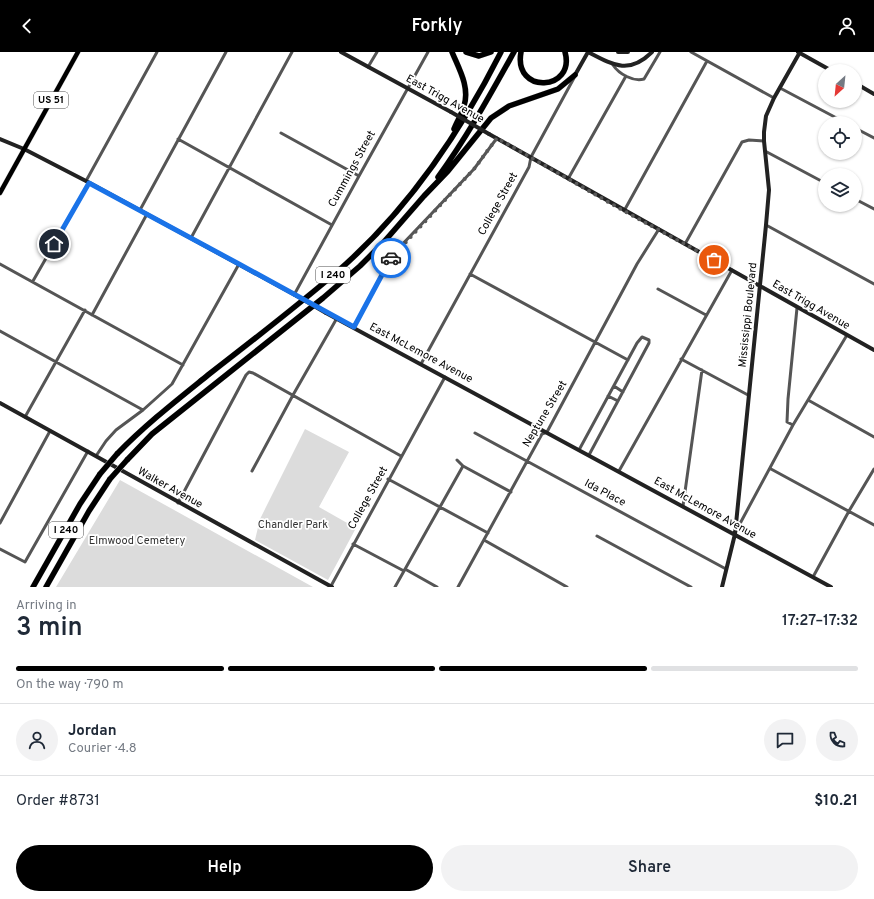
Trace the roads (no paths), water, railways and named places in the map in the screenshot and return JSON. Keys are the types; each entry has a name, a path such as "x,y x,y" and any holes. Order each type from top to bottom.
{"highway":[{"path":"451,138 456,123 465,105 466,95 464,80 452,52"},
{"path":"466,52 479,56 491,52"},
{"name":"I 240","path":"33,587 74,514 100,474 117,454 151,421 351,259 410,196 451,138 477,96 501,52"},
{"name":"I 240","path":"46,587 89,511 110,479 127,460 162,427 333,290 383,243 426,194 466,136 514,52"},
{"path":"521,52 520,64 524,74 535,82 546,83 556,79 563,72 567,61 565,52"},
{"path":"426,194 448,171 487,123 496,115 509,106 552,91 575,75"}],"main road":[{"name":"US 51","path":"0,192 78,52"},
{"name":"East Trigg Avenue","path":"342,52 874,350"},
{"path":"588,52 613,65 621,66 634,64 652,52"},
{"name":"College Street","path":"575,75 588,52"},
{"path":"618,52 628,52"},
{"path":"799,52 820,64"},
{"name":"Mississippi Boulevard","path":"722,587 735,534 766,225 769,190 764,141 766,116 799,52"},
{"path":"862,87 874,94"},
{"name":"East McLemore Avenue","path":"0,139 24,149 140,210 326,313 831,587"},
{"name":"Walker Avenue","path":"0,403 88,451 178,503 332,586"}],"street":[{"path":"33,281 157,52"},
{"path":"140,210 226,52"},
{"path":"191,238 292,52"},
{"path":"368,67 377,52"},
{"name":"Cummings Street","path":"296,296 332,224 428,52"},
{"path":"613,65 617,71 626,76 639,80 644,79 660,52"},
{"path":"691,52 774,98"},
{"path":"624,211 707,61"},
{"name":"College Street","path":"421,364 529,167 531,157 575,75"},
{"path":"568,178 626,76"},
{"path":"780,88 833,116"},
{"path":"862,132 874,138"},
{"path":"281,133 359,176"},
{"path":"354,327 395,252 474,169 497,138"},
{"path":"178,139 332,224"},
{"path":"686,244 742,142 749,140 764,141"},
{"path":"765,151 818,179"},
{"path":"862,203 874,209"},
{"path":"92,315 147,214"},
{"path":"766,225 874,284"},
{"name":"Neptune Street","path":"458,587 542,434 547,432 637,264 659,229"},
{"path":"0,264 183,365"},
{"path":"96,456 106,441 116,430 144,410 172,384 239,264"},
{"path":"619,472 732,270"},
{"path":"470,274 628,360"},
{"path":"658,289 706,315"},
{"path":"793,425 787,420 798,308"},
{"path":"25,417 85,310"},
{"path":"252,471 337,318"},
{"path":"0,332 144,410"},
{"path":"735,534 771,469 793,425 847,336"},
{"path":"579,450 640,339 642,337 649,340 649,343 589,455"},
{"path":"681,359 748,395"},
{"path":"683,506 702,370"},
{"path":"178,503 249,372 253,372 401,456"},
{"name":"College Street","path":"332,586 353,544 445,377"},
{"path":"614,386 623,392"},
{"path":"608,396 618,401"},
{"path":"808,400 874,436"},
{"path":"0,523 50,431"},
{"name":"Ida Place","path":"475,433 726,569"},
{"path":"0,549 25,562 88,451"},
{"path":"457,460 463,466 511,492"},
{"path":"395,587 463,466"},
{"path":"771,469 874,525"},
{"path":"813,578 849,511 874,469"},
{"path":"388,480 488,533"},
{"path":"597,536 691,587"},
{"path":"484,540 567,587"},
{"path":"353,544 436,587"}],"park label":[{"name":"Chandler Park","path":"293,525"},
{"name":"Elmwood Cemetery","path":"137,541"}]}
